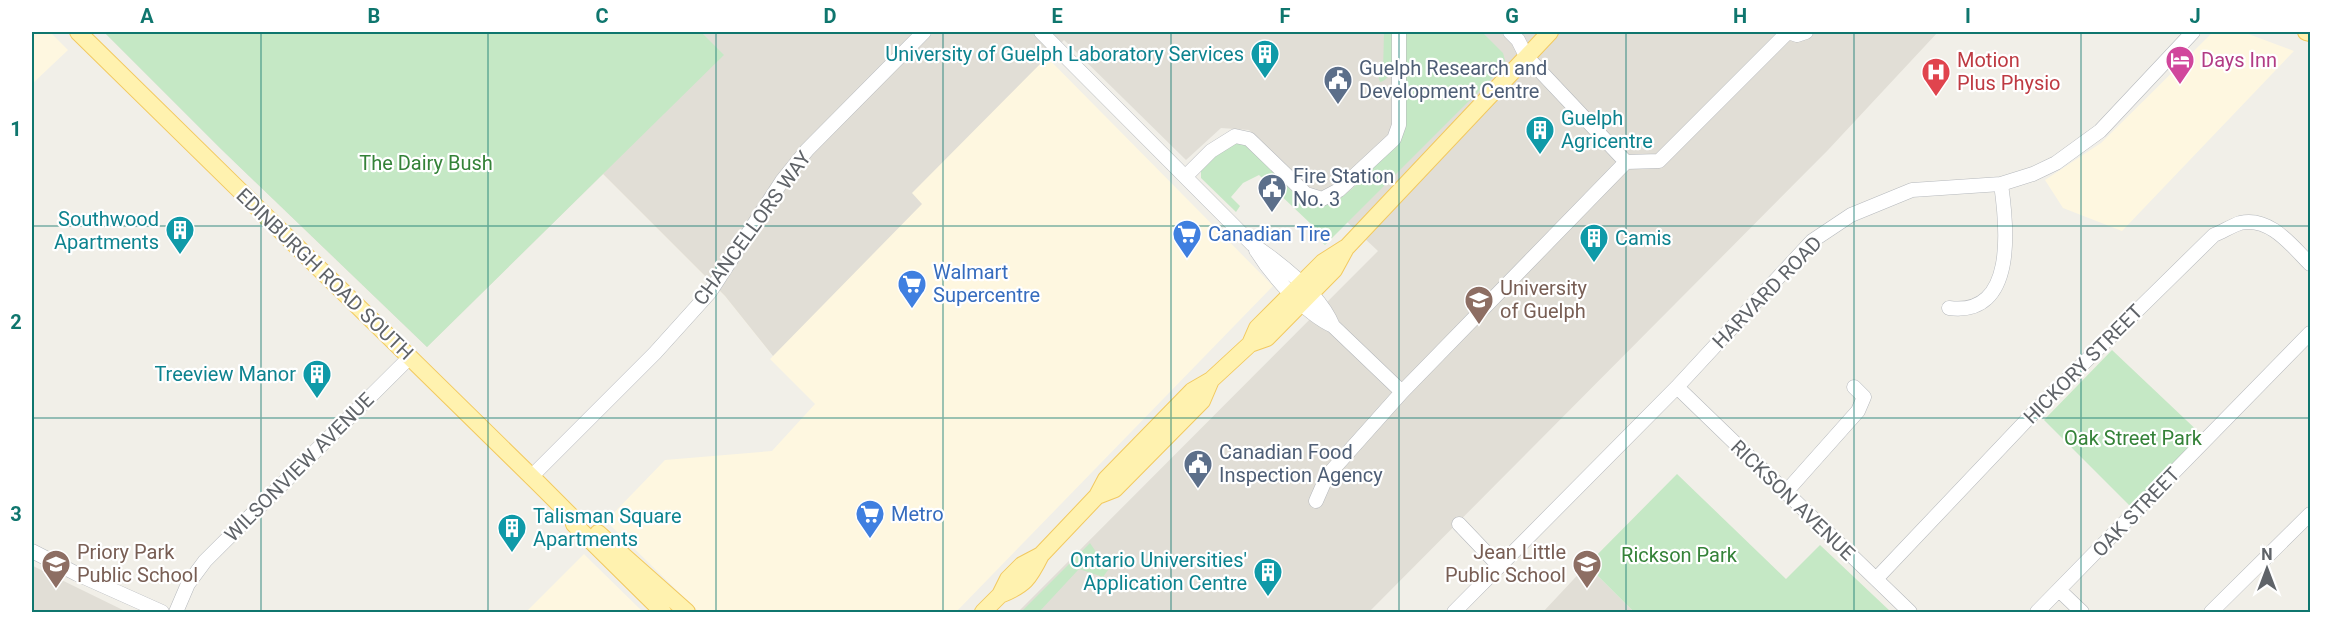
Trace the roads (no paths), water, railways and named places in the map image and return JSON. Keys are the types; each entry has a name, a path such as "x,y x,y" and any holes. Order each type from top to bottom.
{"main road":[{"name":"EDINBURGH ROAD SOUTH","path":"78,32 410,357 663,612"},
{"path":"983,612 1000,595 1018,588 1032,574 1041,555 1097,496 1106,479 1192,391 1211,380 1250,344 1267,338 1301,294 1334,270 1346,248 1550,32"},
{"path":"2306,32 2310,33"},
{"name":"EDINBURGH ROAD SOUTH","path":"572,518 582,520 687,612"}],"street":[{"name":"CHANCELLORS WAY","path":"531,477 655,353 710,292 782,181 807,150 924,32"},
{"path":"1186,176 1211,151 1235,136 1249,139 1306,194 1322,199 1339,190 1394,139 1399,124 1399,32"},
{"path":"1510,32 1518,40 1526,56 1626,162"},
{"path":"1316,501 1327,476 1402,392 1626,162 1659,161 1788,32 1797,35 1806,32"},
{"name":"HARVARD ROAD","path":"1454,612 1677,387 1812,242 1851,214 1912,190 2001,184 2033,174 2056,163 2091,138 2121,110 2193,32"},
{"path":"1050,35 1252,244 1274,259 1319,319 1333,326 1402,392"},
{"path":"1949,308 1965,310 1989,297 1997,282 2006,244 2006,222 2001,184"},
{"name":"HICKORY STREET","path":"1876,579 2042,404 2214,235 2241,223 2260,224 2277,231 2310,264"},
{"name":"OAK STREET","path":"2037,612 2310,333"},
{"name":"WILSONVIEW AVENUE","path":"176,612 191,578 205,561 410,357"},
{"name":"RICKSON AVENUE","path":"1677,387 1910,612"},
{"path":"1785,493 1858,411 1864,397 1854,387"},
{"path":"2211,612 2310,514"},
{"path":"1458,524 1499,566"},
{"path":"32,550 77,574 162,612"},
{"path":"2059,590 2082,612"}],"place":[{"name":"University of Guelph Laboratory Services","path":"1265,80"},
{"name":"Days Inn","path":"2180,86"},
{"name":"Motion Plus Physio","path":"1936,98"},
{"name":"Guelph Research and Development Centre","path":"1338,106"},
{"name":"Guelph Agricentre","path":"1540,156"},
{"name":"Fire Station No. 3","path":"1272,214"},
{"name":"Southwood Apartments","path":"180,256"},
{"name":"Canadian Tire","path":"1187,260"},
{"name":"Camis","path":"1594,264"},
{"name":"Walmart Supercentre","path":"912,310"},
{"name":"University of Guelph","path":"1479,326"},
{"name":"Treeview Manor","path":"317,400"},
{"name":"Canadian Food Inspection Agency","path":"1198,490"},
{"name":"Metro","path":"870,540"},
{"name":"Talisman Square Apartments","path":"512,554"},
{"name":"Priory Park Public School","path":"56,590"},
{"name":"Jean Little Public School","path":"1587,590"},
{"name":"Ontario Universities' Application Centre","path":"1268,598"}],"park label":[{"name":"The Dairy Bush","path":"426,163"},
{"name":"Oak Street Park","path":"2133,438"},
{"name":"Rickson Park","path":"1679,555"}]}
